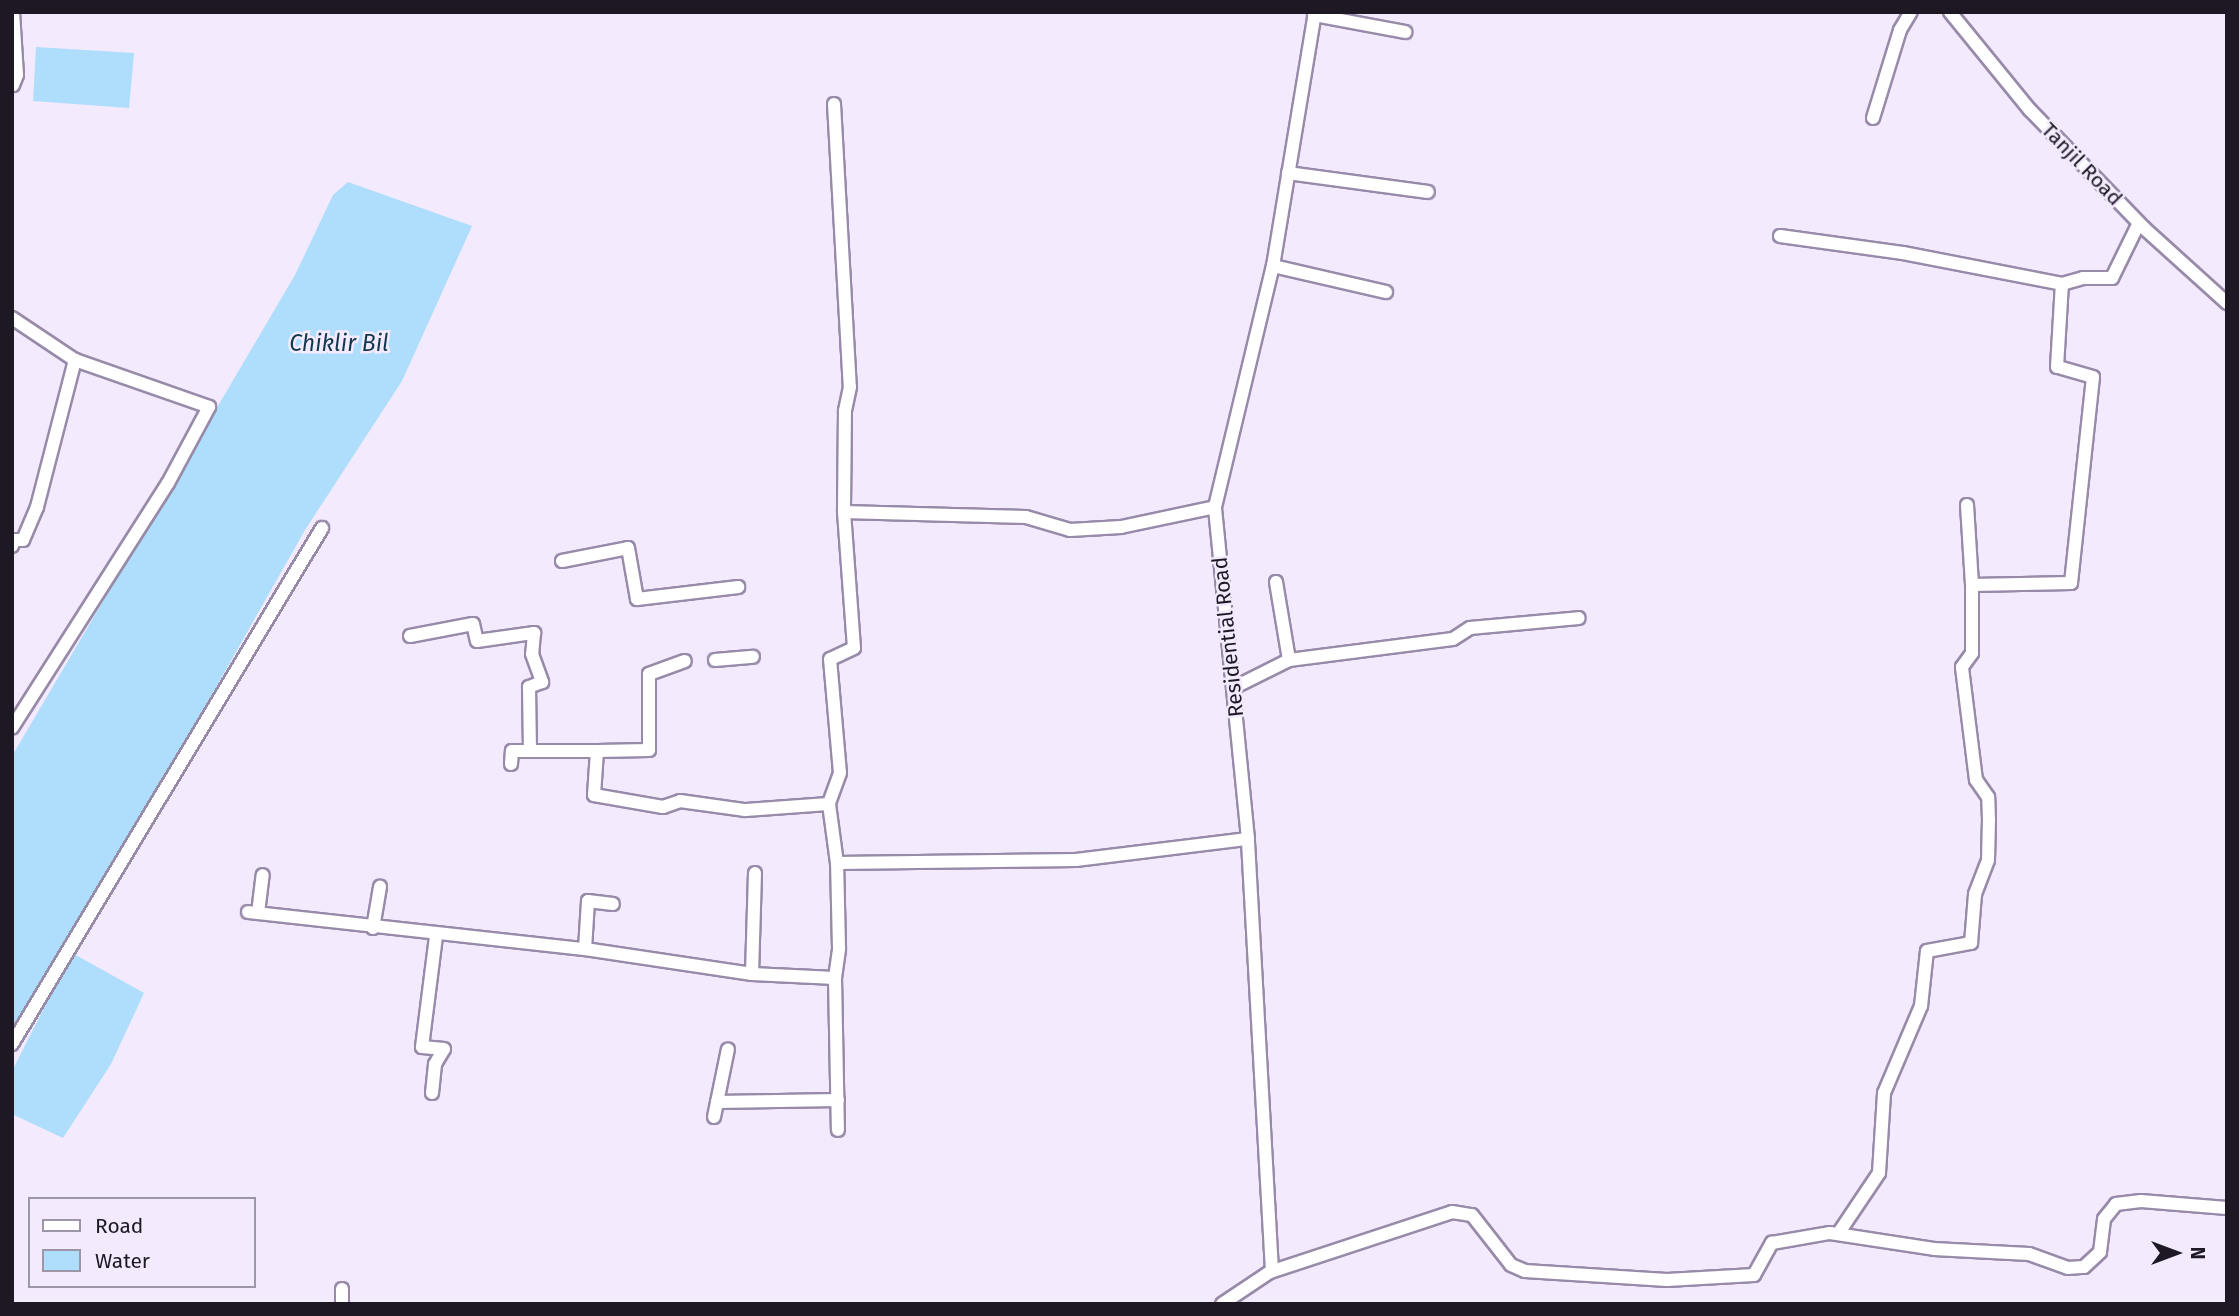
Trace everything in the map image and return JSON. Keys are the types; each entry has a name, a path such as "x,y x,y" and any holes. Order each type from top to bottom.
{"street":[{"path":"13,12 13,85"},
{"path":"1873,118 1900,30 1911,12"},
{"name":"Tanjil Road","path":"1950,12 2030,110 2139,223 2227,303"},
{"path":"1315,14 1405,32"},
{"name":"Residential Road","path":"1272,1271 1248,839 1215,506 1273,266 1315,14"},
{"path":"834,104 850,387 844,512 854,648 830,659 840,773 829,804 837,863 839,948 835,978 838,1130"},
{"path":"1288,173 1428,192"},
{"path":"1780,236 1903,253 2063,284 2083,278 2112,278 2139,223"},
{"path":"1273,266 1386,292"},
{"path":"1972,585 2071,583 2093,377 2057,368 2063,284"},
{"path":"12,318 75,360 209,407 169,483 12,729"},
{"path":"12,546 15,540 23,540 37,507 75,360"},
{"path":"1838,1234 1879,1173 1884,1093 1921,1006 1927,951 1971,943 1975,894 1987,860 1989,797 1976,780 1962,667 1972,653 1972,585 1967,505"},
{"path":"844,512 1026,517 1070,530 1121,527 1215,506"},
{"path":"12,1044 322,528"},
{"path":"562,561 628,548 637,599 738,587"},
{"path":"1276,582 1289,660"},
{"path":"1233,688 1289,660 1453,639 1470,628 1579,618"},
{"path":"410,636 473,624 477,640 534,633 532,654 542,682 529,687 530,751"},
{"path":"715,660 753,657"},
{"path":"511,764 512,751 649,750 649,674 685,661"},
{"path":"597,751 594,795 663,807 680,802 745,810 829,804"},
{"path":"837,863 1076,859 1248,839"},
{"path":"752,974 755,873"},
{"path":"263,875 253,913 436,936 585,949 752,974 835,978"},
{"path":"373,928 380,887"},
{"path":"585,949 587,901 613,904"},
{"path":"432,1093 435,1063 444,1049 422,1047 436,936"},
{"path":"714,1117 728,1049"},
{"path":"717,1102 838,1100"},
{"path":"1222,1304 1272,1271 1452,1212 1472,1215 1510,1265 1548,1275 1667,1280 1754,1275 1772,1243 1838,1234 1934,1249 2029,1254 2068,1268 2084,1267 2100,1252 2104,1219 2116,1204 2141,1201 2227,1209"},
{"path":"342,1289 342,1304"}],"water":[{"path":"36,47 134,53 129,108 33,101"},
{"name":"Chiklir Bil","path":"348,182 472,226 402,381 305,530 142,818 12,1029 12,756 295,275 333,195"},
{"path":"72,953 144,993 111,1064 63,1138 12,1114 12,1071"}]}
